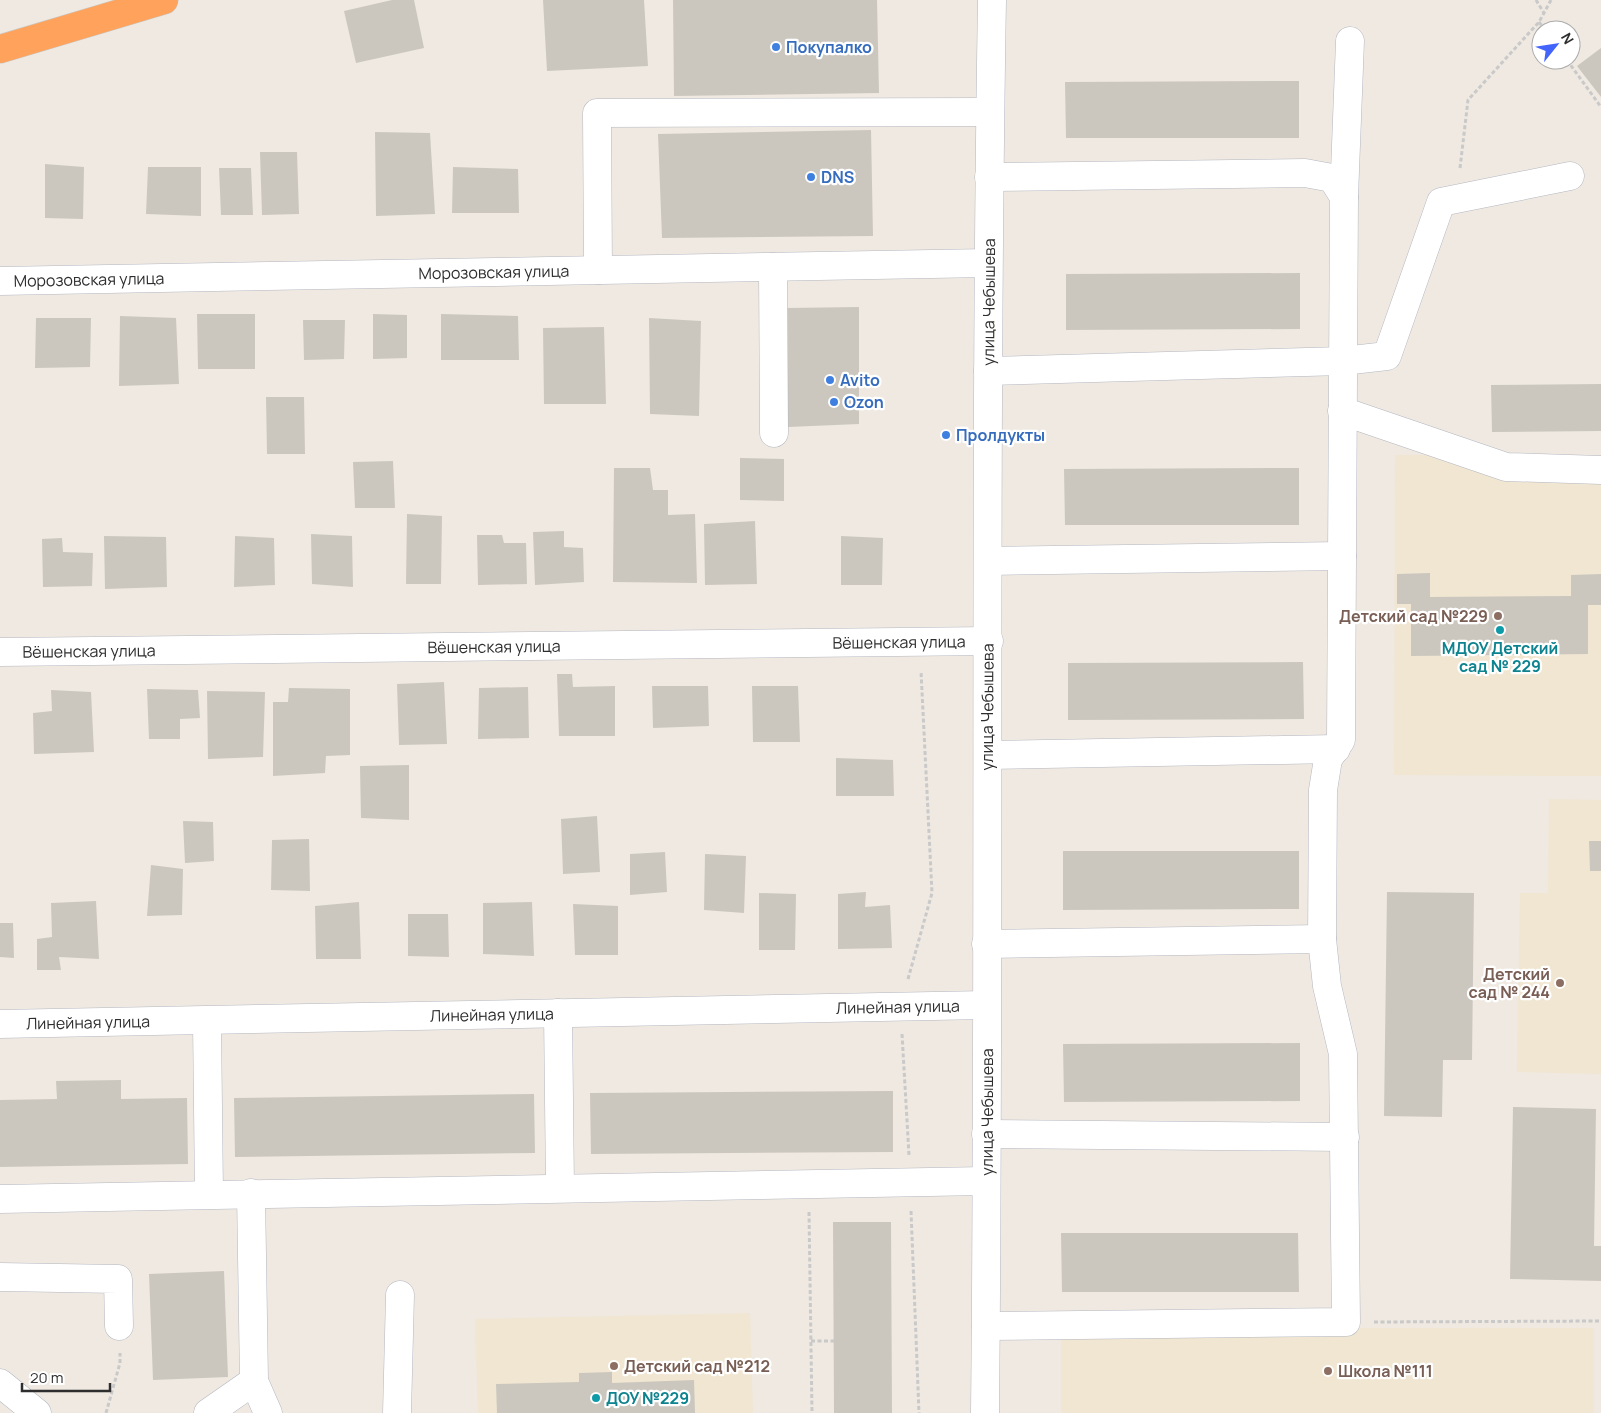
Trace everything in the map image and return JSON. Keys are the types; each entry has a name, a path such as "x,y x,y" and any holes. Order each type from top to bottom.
{"highway":[{"path":"0,49 164,0"}],"street":[{"name":"улица Чебышева","path":"985,1413 989,641 988,263 992,0"},
{"path":"986,1326 1346,1322 1343,1054 1327,986 1322,939 1323,790 1328,759 1341,740 1344,197 1350,41"},
{"path":"598,270 597,113 990,112"},
{"path":"989,177 1305,173 1332,178 1344,197"},
{"path":"988,371 1342,361 1387,356 1441,202 1570,176"},
{"name":"Морозовская улица","path":"0,281 988,263"},
{"path":"773,267 774,433"},
{"path":"1342,412 1506,467 1601,470"},
{"path":"989,561 1342,556"},
{"name":"Вёшенская улица","path":"0,652 989,641"},
{"path":"988,755 1336,749"},
{"path":"986,944 1322,939"},
{"name":"Линейная улица","path":"0,1024 986,1005"},
{"path":"558,1013 560,1188"},
{"path":"207,1021 209,1194"},
{"path":"986,1134 1345,1137"},
{"path":"0,1199 986,1181"},
{"path":"251,1193 254,1380 268,1413"},
{"path":"0,1278 118,1279 119,1326"},
{"path":"397,1413 400,1295"},
{"path":"208,1413 254,1380"},
{"path":"0,1383 37,1413"}],"path":[{"path":"1536,0 1544,13"},
{"path":"1540,20 1551,0"},
{"path":"1456,199 1468,100 1531,31"},
{"path":"1574,70 1601,107"},
{"path":"901,1006 932,893 920,642"},
{"path":"809,1184 812,1413"},
{"path":"1346,1322 1601,1321"},
{"path":"106,1413 120,1363 119,1326"},
{"path":"811,1341 834,1341"}],"shaded area":[{"name":"Детский сад №229","path":"1395,455 1601,456 1601,776 1394,775"},
{"name":"Детский сад № 244","path":"1549,799 1601,800 1601,1074 1517,1072 1520,893 1548,893"},
{"name":"Детский сад №212","path":"750,1313 753,1413 478,1413 475,1319"},
{"name":"Школа №111","path":"1061,1328 1594,1328 1594,1413 1061,1413"}],"building":[{"path":"392,0 414,0 424,48 356,63 344,11"},
{"path":"543,0 644,0 648,66 547,71"},
{"name":"Покупалко","path":"673,0 877,0 879,93 674,96"},
{"path":"1601,48 1601,97 1580,70 1581,63"},
{"path":"1299,81 1299,138 1066,138 1065,82"},
{"path":"871,130 873,236 662,238 658,134"},
{"path":"375,132 430,133 435,214 376,216"},
{"path":"260,152 297,152 299,214 262,215"},
{"path":"45,164 84,167 83,219 45,218"},
{"path":"148,167 201,167 201,216 146,214"},
{"path":"453,167 518,169 519,213 452,213"},
{"path":"219,168 251,168 253,215 221,215"},
{"path":"1300,273 1300,329 1066,330 1066,274"},
{"path":"859,307 859,424 788,427 787,308"},
{"path":"197,314 255,314 255,369 198,369"},
{"path":"373,314 407,315 407,358 373,359"},
{"path":"441,314 518,316 519,360 441,360"},
{"path":"120,316 176,318 179,384 119,386"},
{"path":"36,318 91,318 90,367 35,368"},
{"path":"649,318 701,321 699,416 650,414"},
{"path":"303,320 345,320 344,359 304,360"},
{"path":"604,327 606,404 544,404 543,328"},
{"path":"1601,384 1601,431 1492,432 1491,385"},
{"path":"266,397 304,397 305,454 267,454"},
{"path":"740,458 784,459 784,501 740,500"},
{"path":"393,461 395,508 355,508 353,462"},
{"path":"614,468 650,468 653,490 668,490 668,515 695,514 697,583 613,582"},
{"path":"1299,468 1299,525 1065,525 1064,469"},
{"path":"407,514 442,516 441,584 406,584"},
{"path":"755,521 757,584 705,585 704,524"},
{"path":"564,531 564,547 583,548 584,582 535,585 533,532"},
{"path":"311,534 352,536 353,587 312,584"},
{"path":"477,535 502,535 504,543 526,543 527,584 478,585"},
{"path":"104,536 166,537 167,587 105,589"},
{"path":"235,536 274,538 275,585 234,587"},
{"path":"841,536 883,538 882,585 841,585"},
{"path":"62,538 63,552 93,553 92,586 43,587 42,539"},
{"name":"МДОУ Детский сад № 229","path":"1430,573 1430,597 1571,596 1571,575 1601,574 1601,605 1588,605 1588,654 1411,656 1411,604 1397,604 1397,574"},
{"path":"1303,662 1304,719 1068,720 1068,663"},
{"path":"557,674 572,674 573,687 615,686 615,736 559,736"},
{"path":"444,682 447,744 399,745 397,684"},
{"path":"652,686 708,686 709,726 653,728"},
{"path":"752,686 798,686 800,742 753,742"},
{"path":"528,687 529,738 478,739 479,688"},
{"path":"289,688 350,689 350,755 326,756 325,773 273,776 273,702 288,702"},
{"path":"147,689 198,690 200,718 180,719 180,739 149,739"},
{"path":"51,690 91,692 94,752 34,754 33,713 52,711"},
{"path":"207,691 265,692 263,757 208,759"},
{"path":"836,758 893,760 894,796 836,796"},
{"path":"409,765 409,820 361,818 360,766"},
{"path":"597,816 600,872 563,874 561,819"},
{"path":"183,821 213,822 214,861 185,863"},
{"path":"309,839 310,891 271,890 272,840"},
{"path":"1589,841 1601,841 1601,871 1590,871"},
{"path":"1063,851 1299,851 1299,909 1063,910"},
{"path":"665,852 667,892 630,895 630,854"},
{"path":"705,854 746,856 744,913 704,910"},
{"path":"151,865 183,869 182,915 147,916"},
{"path":"866,892 865,907 890,905 892,948 838,949 838,894"},
{"path":"1387,892 1474,893 1472,1060 1443,1060 1442,1117 1384,1116"},
{"path":"759,893 796,894 795,950 759,950"},
{"path":"96,901 99,959 59,957 61,970 37,970 37,939 52,937 51,903"},
{"path":"359,902 361,959 316,959 315,906"},
{"path":"532,902 534,956 483,954 483,903"},
{"path":"573,904 618,906 618,955 575,955"},
{"path":"408,914 448,914 449,957 408,956"},
{"path":"0,923 13,923 14,958 0,957"},
{"path":"1300,1043 1300,1101 1064,1102 1063,1044"},
{"path":"121,1080 121,1099 187,1098 188,1164 0,1167 0,1100 57,1099 56,1081"},
{"path":"893,1091 893,1152 591,1154 590,1093"},
{"path":"534,1094 535,1153 235,1157 234,1098"},
{"path":"1513,1107 1596,1109 1594,1246 1601,1246 1601,1281 1510,1279"},
{"path":"833,1222 891,1222 892,1413 834,1413"},
{"path":"1061,1233 1298,1233 1299,1292 1062,1292"},
{"path":"224,1271 228,1377 153,1380 149,1274"},
{"name":"ДОУ №229","path":"612,1372 612,1383 694,1380 695,1413 497,1413 496,1384 579,1382 579,1373"}],"place":[{"name":"Покупалко","path":"776,47"},
{"name":"DNS","path":"811,177"},
{"name":"Avito","path":"830,380"},
{"name":"Ozon","path":"834,402"},
{"name":"Пролдукты","path":"946,435"},
{"name":"Детский сад №229","path":"1498,616"},
{"name":"МДОУ Детский сад № 229","path":"1500,630"},
{"name":"Детский сад № 244","path":"1560,983"},
{"name":"Детский сад №212","path":"614,1366"},
{"name":"Школа №111","path":"1328,1371"},
{"name":"ДОУ №229","path":"596,1398"}]}
